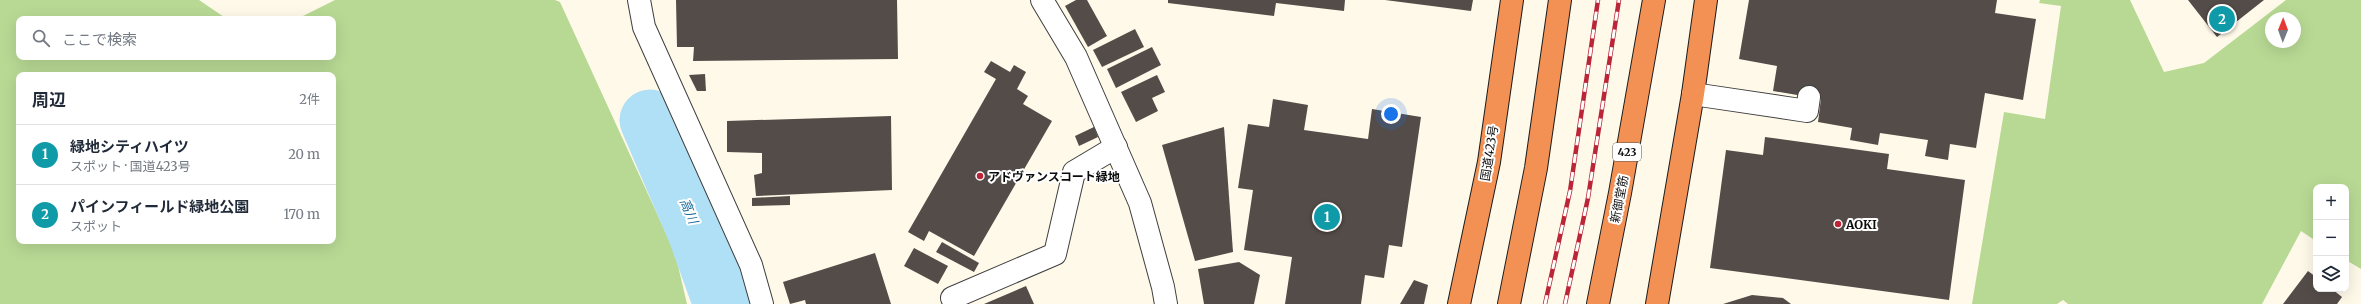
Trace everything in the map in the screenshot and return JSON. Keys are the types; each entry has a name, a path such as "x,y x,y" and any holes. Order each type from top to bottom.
{"highway":[{"name":"国道423号","path":"1459,304 1489,162 1512,0"},
{"path":"1509,304 1536,168 1560,0"},
{"name":"新御堂筋","path":"1598,304 1620,193 1654,0"},
{"path":"1657,304 1693,94 1706,0"}],"street":[{"path":"639,0 644,27 751,265 762,304"},
{"path":"1042,0 1076,57 1140,203 1164,287 1166,304"},
{"path":"1693,94 1807,111 1809,97"},
{"path":"952,298 1055,254 1074,172 1116,147"}],"green space":[{"path":"0,0 199,0 223,16 16,16 16,60 336,60 336,16 303,16 335,0 555,0 560,2 675,253 687,304 0,304"},
{"path":"2040,0 2130,0 2164,72 2204,63 2265,16 2265,48 2301,48 2301,12 2270,12 2286,0 2361,0 2361,269 2349,262 2349,184 2313,184 2313,239 2301,231 2262,304 2068,304 2063,300 2057,304 1972,304 2004,112 2045,119 2061,6 2039,3"}],"building":[{"path":"676,0 897,0 898,59 693,61 694,47 677,47"},
{"path":"1076,0 1087,0 1107,36 1088,47 1065,6"},
{"path":"1168,0 1345,0 1344,11 1276,3 1274,16 1168,3"},
{"path":"1385,0 1473,0 1471,11"},
{"path":"1749,0 1997,0 1995,13 2036,19 2023,100 1985,93 1976,148 1950,144 1948,160 1925,156 1928,140 1880,133 1878,145 1850,140 1852,128 1818,122 1821,99 1773,91 1777,66 1739,59"},
{"path":"2188,0 2264,0 2217,37"},
{"path":"1135,29 1144,47 1102,67 1093,50"},
{"path":"1152,47 1161,65 1116,88 1107,69"},
{"name":"アドヴァンスコート緑地","path":"991,61 1010,72 1014,65 1026,72 1017,89 1028,96 1023,104 1052,121 974,256 929,231 924,241 908,232 996,79 984,72"},
{"path":"705,74 706,91 697,91 689,75"},
{"path":"1157,75 1165,92 1152,98 1158,111 1136,122 1121,92"},
{"path":"1273,99 1308,105 1304,130 1368,139 1372,109 1421,117 1402,247 1389,245 1384,278 1365,275 1361,304 1285,304 1292,257 1244,250 1253,190 1238,188 1248,124 1269,127"},
{"path":"891,116 892,190 756,196 754,175 762,173 762,153 727,152 727,121"},
{"path":"1094,127 1098,137 1079,146 1075,136"},
{"path":"1224,127 1233,252 1195,261 1162,145"},
{"name":"AOKI","path":"1765,137 1889,154 1887,169 1965,180 1949,300 1710,268 1726,150 1763,155"},
{"path":"790,196 790,205 752,206 752,198"},
{"path":"942,242 979,263 974,272 936,252"},
{"path":"914,248 948,266 938,284 904,266"},
{"path":"875,253 891,304 806,304 805,300 790,304 783,282"},
{"path":"1239,262 1260,275 1254,304 1204,304 1198,269"},
{"path":"2308,271 2313,275 2313,292 2336,292 2342,297 2337,304 2283,304"},
{"path":"1414,280 1428,285 1424,304 1400,304"},
{"path":"1026,286 1034,304 984,304"},
{"path":"1752,295 1783,298 1791,304 1723,304"}],"waterway":[{"name":"高川","path":"650,120 698,232 724,304"}],"railway":[{"path":"1545,304 1570,191 1598,0"},
{"path":"1565,304 1588,198 1619,0"}],"place":[{"name":"パインフィールド緑地公園","path":"2222,19"},
{"name":"アドヴァンスコート緑地","path":"980,176"},
{"name":"緑地シティハイツ","path":"1327,217"},
{"name":"AOKI","path":"1838,224"}]}
